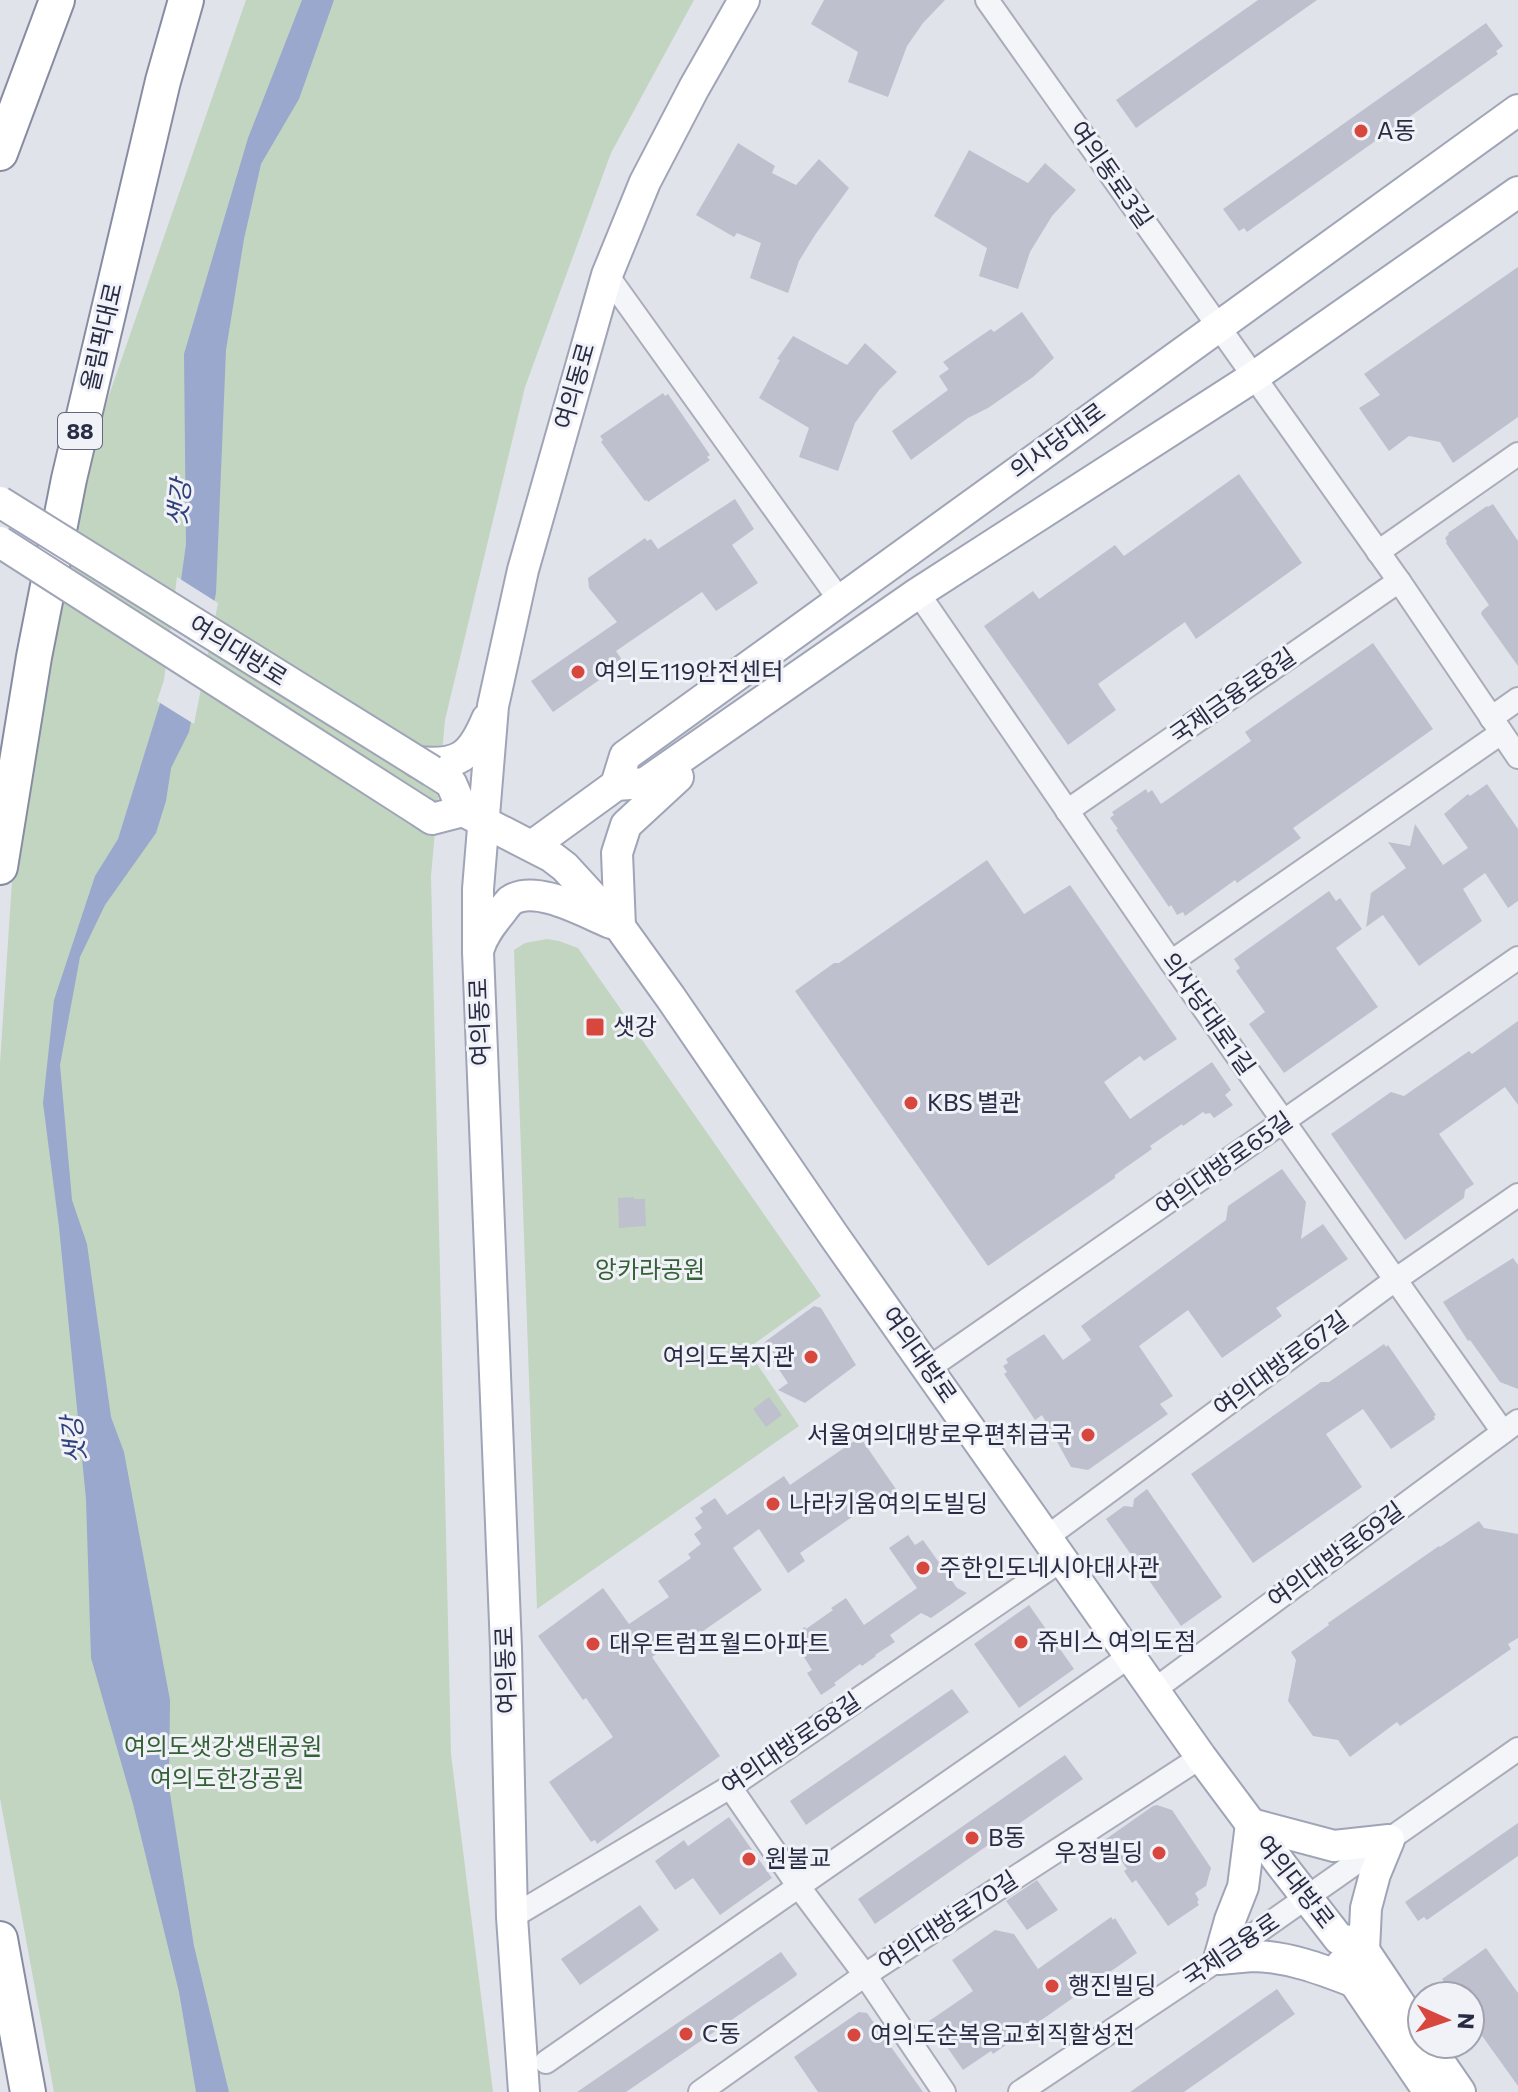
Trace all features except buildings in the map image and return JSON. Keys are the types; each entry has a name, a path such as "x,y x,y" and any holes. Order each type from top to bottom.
{"highway":[{"path":"0,153 57,0"},
{"name":"올림픽대로","path":"0,867 34,657 69,479 163,81 186,0"},
{"path":"0,1939 28,2092"}],"main road":[{"name":"여의동로","path":"524,2092 512,1917 506,1648 474,816 493,706 523,570 607,275 645,182 744,0"},
{"name":"의사당대로","path":"616,785 625,756 839,599 1226,339 1518,110"},
{"name":"의사당대로","path":"532,846 616,785 645,783 918,593 1255,376 1518,192"},
{"name":"여의대방로","path":"0,502 428,766 451,783 474,816 565,867 620,927 1201,1757 1307,1898 1352,1944 1406,2016"},
{"name":"여의대방로","path":"0,542 432,819 474,816"},
{"path":"428,766 468,753 475,745 493,706"},
{"path":"478,952 483,936 509,902 526,895 559,901 620,927 617,853 626,825 679,777 684,756"},
{"path":"1352,1944 1389,1840 1334,1846 1251,1824 1243,1887 1219,1959 1254,1956 1281,1960 1317,1968 1352,1981"},
{"name":"여의대방로","path":"1352,1944 1338,1959 1429,2092"},
{"path":"1438,2060 1460,2092"}],"street":[{"name":"여의동로3길","path":"987,0 1226,339"},
{"path":"607,275 839,599"},
{"path":"1226,339 1399,581 1518,757"},
{"path":"1378,552 1518,454"},
{"name":"국제금융로8길","path":"1067,811 1399,581"},
{"name":"의사당대로1길","path":"918,593 1171,962 1395,1280 1510,1427"},
{"path":"1171,962 1496,725 1518,699"},
{"name":"여의대방로65길","path":"929,1368 1518,958"},
{"name":"여의대방로67길","path":"1055,1548 1395,1280 1518,1195"},
{"name":"여의대방로69길","path":"1154,1690 1510,1427"},
{"name":"여의대방로68길","path":"512,1917 730,1787 1055,1548"},
{"path":"546,2062 1130,1656"},
{"name":"국제금융로","path":"1020,2092 1219,1959 1518,1749"},
{"name":"여의대방로70길","path":"700,2092 865,1975 1201,1757"},
{"path":"730,1787 865,1975 944,2092"}],"green space":[{"name":"여의도한강공원","path":"246,0 694,0 611,153 525,387 445,720 431,876 451,1754 493,2092 54,2092 0,1798 0,1063 16,821 88,456"},
{"name":"앙카라공원","path":"547,939 578,948 821,1296 747,1349 799,1426 537,1609 514,950 525,943"}],"water":[{"path":"302,0 334,0 299,99 261,164 244,239 226,350 216,593 189,732 171,768 166,801 156,833 105,905 80,957 60,1065 72,1200 87,1244 111,1417 124,1452 170,1700 169,1787 194,1946 229,2092 196,2092 179,1992 133,1804 91,1658 86,1499 59,1227 43,1103 54,1000 95,876 118,839 167,681 186,544 184,354 248,138"}],"pier":[{"path":"177,577 218,603 194,724 157,701 164,680"}],"place":[{"name":"A동","path":"1361,131"},
{"name":"여의도119안전센터","path":"578,672"},
{"name":"샛강","path":"595,1027"},
{"name":"KBS 별관","path":"911,1103"},
{"name":"여의도복지관","path":"811,1357"},
{"name":"서울여의대방로우편취급국","path":"1088,1435"},
{"name":"나라키움여의도빌딩","path":"773,1504"},
{"name":"주한인도네시아대사관","path":"923,1568"},
{"name":"쥬비스 여의도점","path":"1021,1642"},
{"name":"대우트럼프월드아파트","path":"593,1644"},
{"name":"B동","path":"972,1838"},
{"name":"우정빌딩","path":"1159,1853"},
{"name":"원불교","path":"749,1859"},
{"name":"행진빌딩","path":"1052,1986"},
{"name":"C동","path":"686,2034"},
{"name":"여의도순복음교회직할성전","path":"854,2035"}],"park label":[{"name":"여의도샛강생태공원","path":"223,1747"}]}
